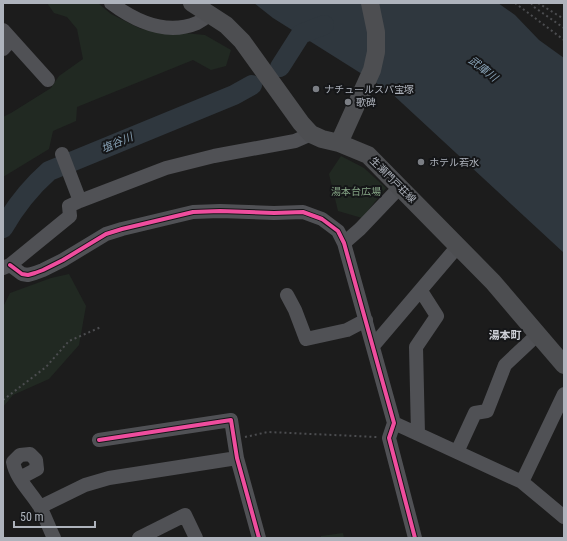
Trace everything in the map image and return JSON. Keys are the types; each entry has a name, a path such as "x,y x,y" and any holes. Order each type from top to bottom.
{"main road":[{"name":"生瀬門戸荘線","path":"192,3 226,25 242,41 301,123 311,134 322,139 339,143 368,155 493,282 564,365"},
{"path":"339,143 372,70 376,52 376,32 370,3"}],"street":[{"path":"110,3 126,14 143,22 160,27 176,28 198,23 210,14"},
{"path":"6,40 48,80"},
{"path":"311,134 295,140 214,156 166,168 80,201 69,206 70,216 7,266 22,274 28,275 35,273 63,260 106,234 193,212 303,212 322,219 338,231 344,243 394,423 389,438 415,538"},
{"path":"62,154 80,201"},
{"path":"344,243 360,229 400,187"},
{"path":"373,346 458,246"},
{"path":"418,434 416,347 437,316 421,291"},
{"path":"287,295 295,310 306,339 347,330 366,320"},
{"path":"456,452 475,413 487,411 505,365 538,334"},
{"path":"522,482 564,394"},
{"path":"99,440 231,420 237,458 259,538"},
{"path":"394,423 522,482 564,517"},
{"path":"40,508 85,485 109,478 237,458"},
{"path":"20,478 40,508 54,538"},
{"path":"139,538 185,515 196,538"}],"path":[{"path":"516,3 564,40"},
{"path":"531,3 534,7 564,28"},
{"path":"538,3 564,19"},
{"path":"3,400 46,367 69,341 101,327"},
{"path":"234,439 268,432 389,438"}],"green space":[{"path":"47,3 98,3 111,14 141,29 205,35 231,50 226,66 211,70 193,60 77,107 76,121 53,131 49,149 3,177 3,117 51,88 59,76 83,59 77,29 67,17 54,13"},
{"name":"湯本台広場","path":"341,156 364,168 386,188 362,218 338,211 329,174"},
{"path":"69,274 86,306 79,345 49,379 13,395 3,407 3,307 10,293 51,278"},
{"path":"343,533 344,538 321,538 321,536"}],"water":[{"name":"武庫川","path":"254,3 498,3 515,15 539,40 564,58 564,253 389,91 273,18"}],"waterway":[{"name":"塩谷川","path":"280,67 301,34 324,25"},
{"name":"塩谷川","path":"3,228 24,198 49,171 234,95 252,85"}],"cycle path":[{"path":"10,265 22,274 28,275 35,273 63,260 106,234 193,212 303,212 322,219 338,231 344,243 394,423 389,438 415,538"},
{"path":"99,440 231,420 237,458 259,538"}],"place":[{"name":"ナチュールスパ宝塚","path":"316,89"},
{"name":"歌碑","path":"348,102"},
{"name":"ホテル若水","path":"421,162"}],"district":[{"name":"湯本町","path":"505,335"}]}
